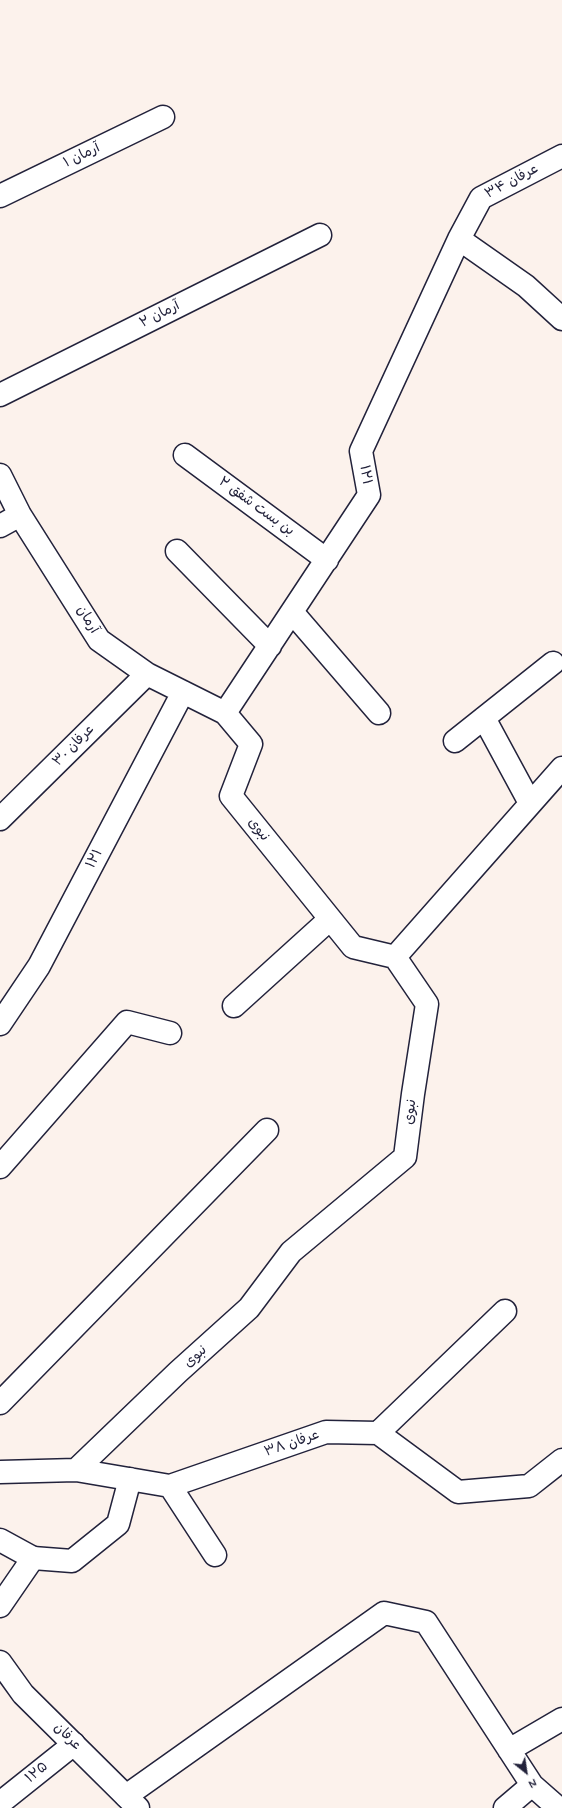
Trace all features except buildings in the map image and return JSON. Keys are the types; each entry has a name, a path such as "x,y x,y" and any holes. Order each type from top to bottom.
{"street":[{"name":"آرمان ۱","path":"0,196 163,117"},
{"name":"عرفان ۳۴","path":"459,239 481,198 562,156"},
{"name":"آرمان ۲","path":"0,395 320,235"},
{"path":"459,239 526,286 562,319"},
{"name":"۱۲۱","path":"226,713 369,495 361,451 459,239"},
{"name":"بن بست شفق ۲","path":"185,455 327,560"},
{"name":"آرمان","path":"0,475 20,515 99,640 147,674 226,713"},
{"path":"0,526 20,515"},
{"path":"177,551 270,646"},
{"path":"292,612 379,713"},
{"path":"454,741 553,663"},
{"name":"عرفان ۳۰","path":"0,819 147,674"},
{"name":"۱۲۱","path":"0,1024 39,966 183,692"},
{"name":"نبوی","path":"76,1470 178,1372 249,1308 291,1252 405,1157 427,1004 395,957 353,947 230,796 251,744 226,713"},
{"path":"484,718 530,803"},
{"path":"395,957 562,768"},
{"path":"234,1006 330,919"},
{"path":"0,1167 128,1022 170,1033"},
{"path":"0,1403 267,1130"},
{"path":"505,1311 378,1433 458,1492 529,1486 562,1460"},
{"name":"عرفان ۳۸","path":"0,1472 76,1470 170,1486 326,1432 378,1433"},
{"path":"0,1540 33,1558 72,1561 118,1524 130,1479"},
{"path":"170,1486 215,1555"},
{"path":"0,1606 33,1558"},
{"path":"132,1802 384,1613 426,1622 532,1785 558,1808"},
{"name":"عرفان","path":"0,1662 23,1694 132,1802"},
{"path":"509,1750 562,1719"},
{"name":"۱۲۵","path":"0,1803 74,1744"},
{"path":"505,1808 532,1785"}]}
